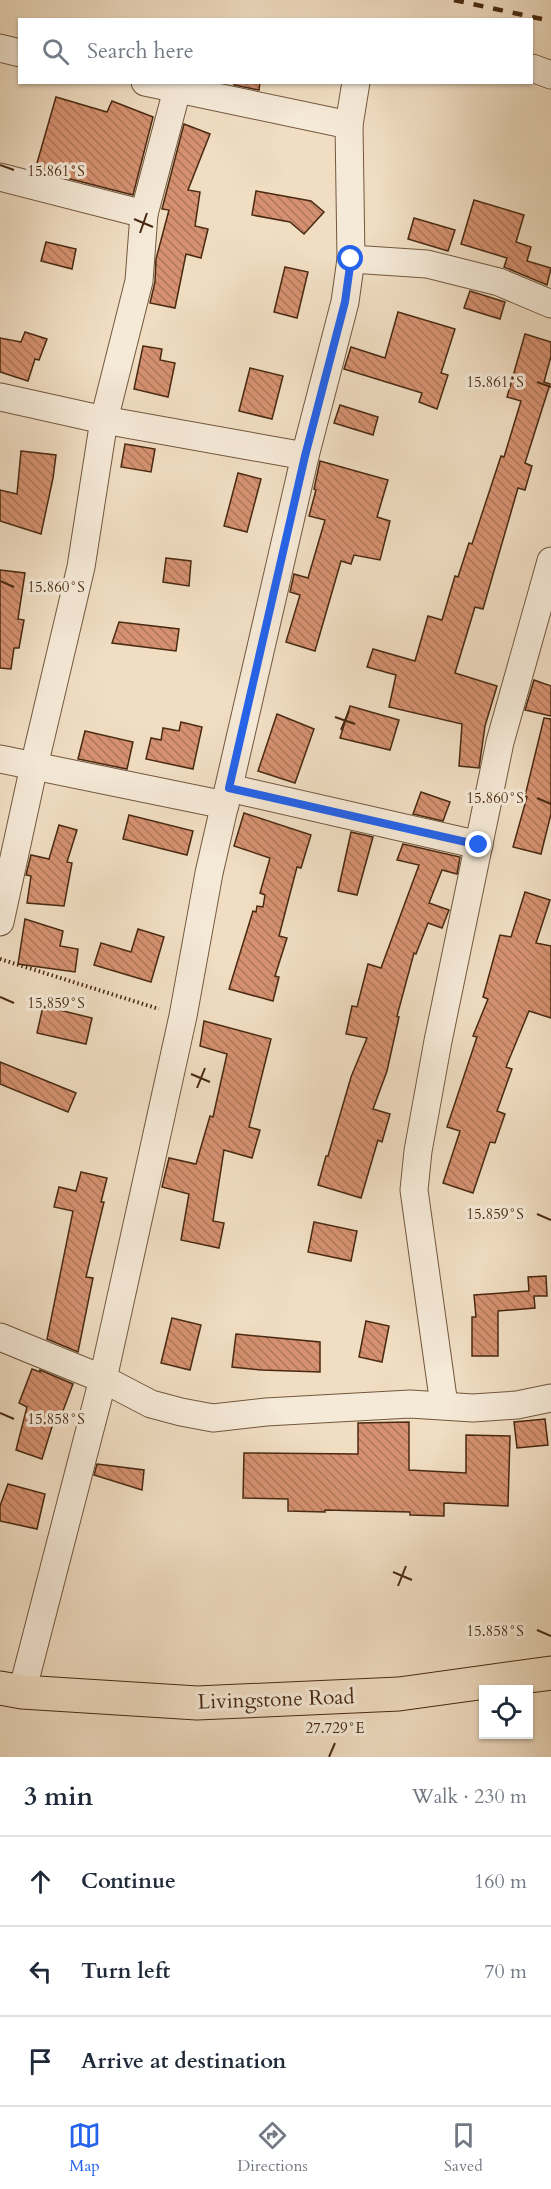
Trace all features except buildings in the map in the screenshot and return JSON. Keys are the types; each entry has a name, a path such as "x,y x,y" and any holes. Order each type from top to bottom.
{"highway":[{"name":"Livingstone Road","path":"11,1690 197,1703 399,1694 551,1673"}],"street":[{"path":"0,48 18,52"},
{"path":"533,69 551,75"},
{"path":"153,84 349,125"},
{"path":"11,1690 103,1379 183,1016 209,873 305,456 345,302 351,259 349,125 356,84"},
{"path":"0,922 81,567 104,420 139,280 144,214 177,90"},
{"path":"0,177 144,214"},
{"path":"351,259 427,264 499,282 551,304"},
{"path":"0,397 104,420 305,456"},
{"path":"444,1405 414,1190 418,1151 438,1041 500,742 551,561"},
{"path":"0,759 227,797 479,845"},
{"path":"0,1337 103,1379 151,1404 213,1418 410,1404 484,1407 518,1405 551,1398"}],"path":[{"path":"0,959 183,1016"}],"railway":[{"path":"454,0 551,21"}],"route":[{"path":"351,259 345,302 305,456 229,788 479,845"}]}
